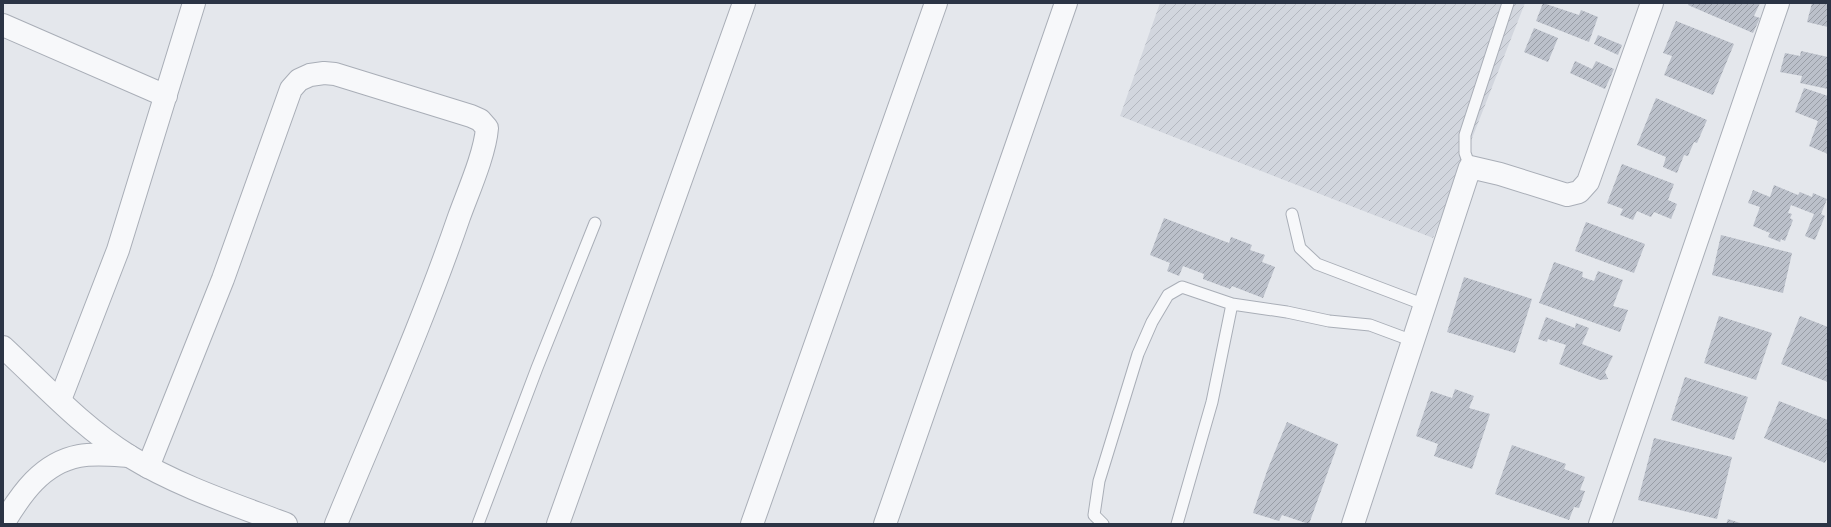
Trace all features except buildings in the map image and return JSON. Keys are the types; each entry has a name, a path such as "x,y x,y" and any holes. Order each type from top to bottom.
{"street":[{"path":"60,400 118,250 194,3"},
{"path":"558,524 744,3"},
{"path":"752,524 936,3"},
{"path":"885,524 1066,3"},
{"path":"1353,524 1470,167 1500,174 1567,195 1579,192 1588,182 1652,3"},
{"path":"1600,524 1778,3"},
{"path":"3,25 166,96"},
{"path":"148,467 223,279 291,89 298,80 310,74 324,73 347,77 471,116 486,124 487,128 482,151 444,262 402,368 336,524"},
{"path":"3,347 90,429 129,456 148,467 218,498 286,524"},
{"path":"4,524 27,488 53,466 80,456 129,456"}],"lane":[{"path":"1470,167 1465,153 1465,135 1508,3"},
{"path":"1292,214 1300,248 1317,264 1425,305"},
{"path":"478,524 540,361 595,223"},
{"path":"1103,524 1094,515 1099,481 1138,354 1152,322 1168,295 1182,287 1232,304 1287,312 1329,321 1370,324 1413,341"},
{"path":"1177,524 1212,402 1232,304"}],"shaded area":[{"path":"1160,3 1525,3 1433,238 1120,116"}]}
